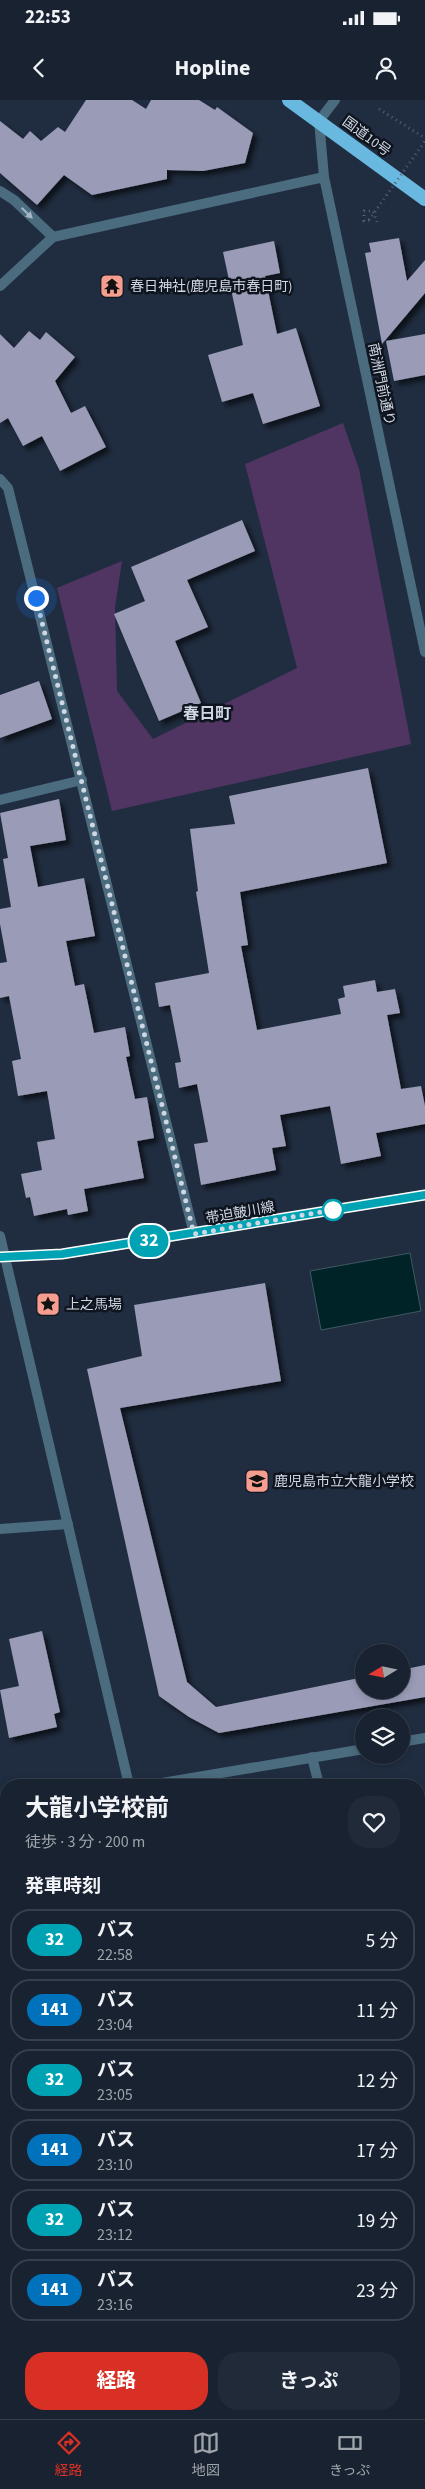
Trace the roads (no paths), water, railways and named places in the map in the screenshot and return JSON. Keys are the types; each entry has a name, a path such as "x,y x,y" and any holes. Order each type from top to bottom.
{"highway":[{"name":"国道10号","path":"289,100 425,199"}],"street":[{"path":"319,121 335,100"},
{"name":"南洲門前通り","path":"319,121 324,177 425,652"},
{"path":"0,286 52,237 324,177"},
{"path":"0,192 14,200 52,237"},
{"path":"0,479 8,488 194,1234"},
{"path":"0,800 82,780"},
{"name":"帯迫皷川線","path":"2,1256 62,1254 425,1195"},
{"path":"0,1236 2,1256 68,1524 128,1779"},
{"path":"0,1529 68,1524"},
{"path":"410,1740 425,1738"},
{"path":"185,1779 355,1750"},
{"path":"312,1757 318,1779"}],"place":[{"name":"春日神社(鹿児島市春日町)","path":"112,286"},
{"name":"上之馬場","path":"48,1304"},
{"name":"鹿児島市立大龍小学校","path":"257,1481"}],"district":[{"name":"春日町","path":"207,713"}]}
